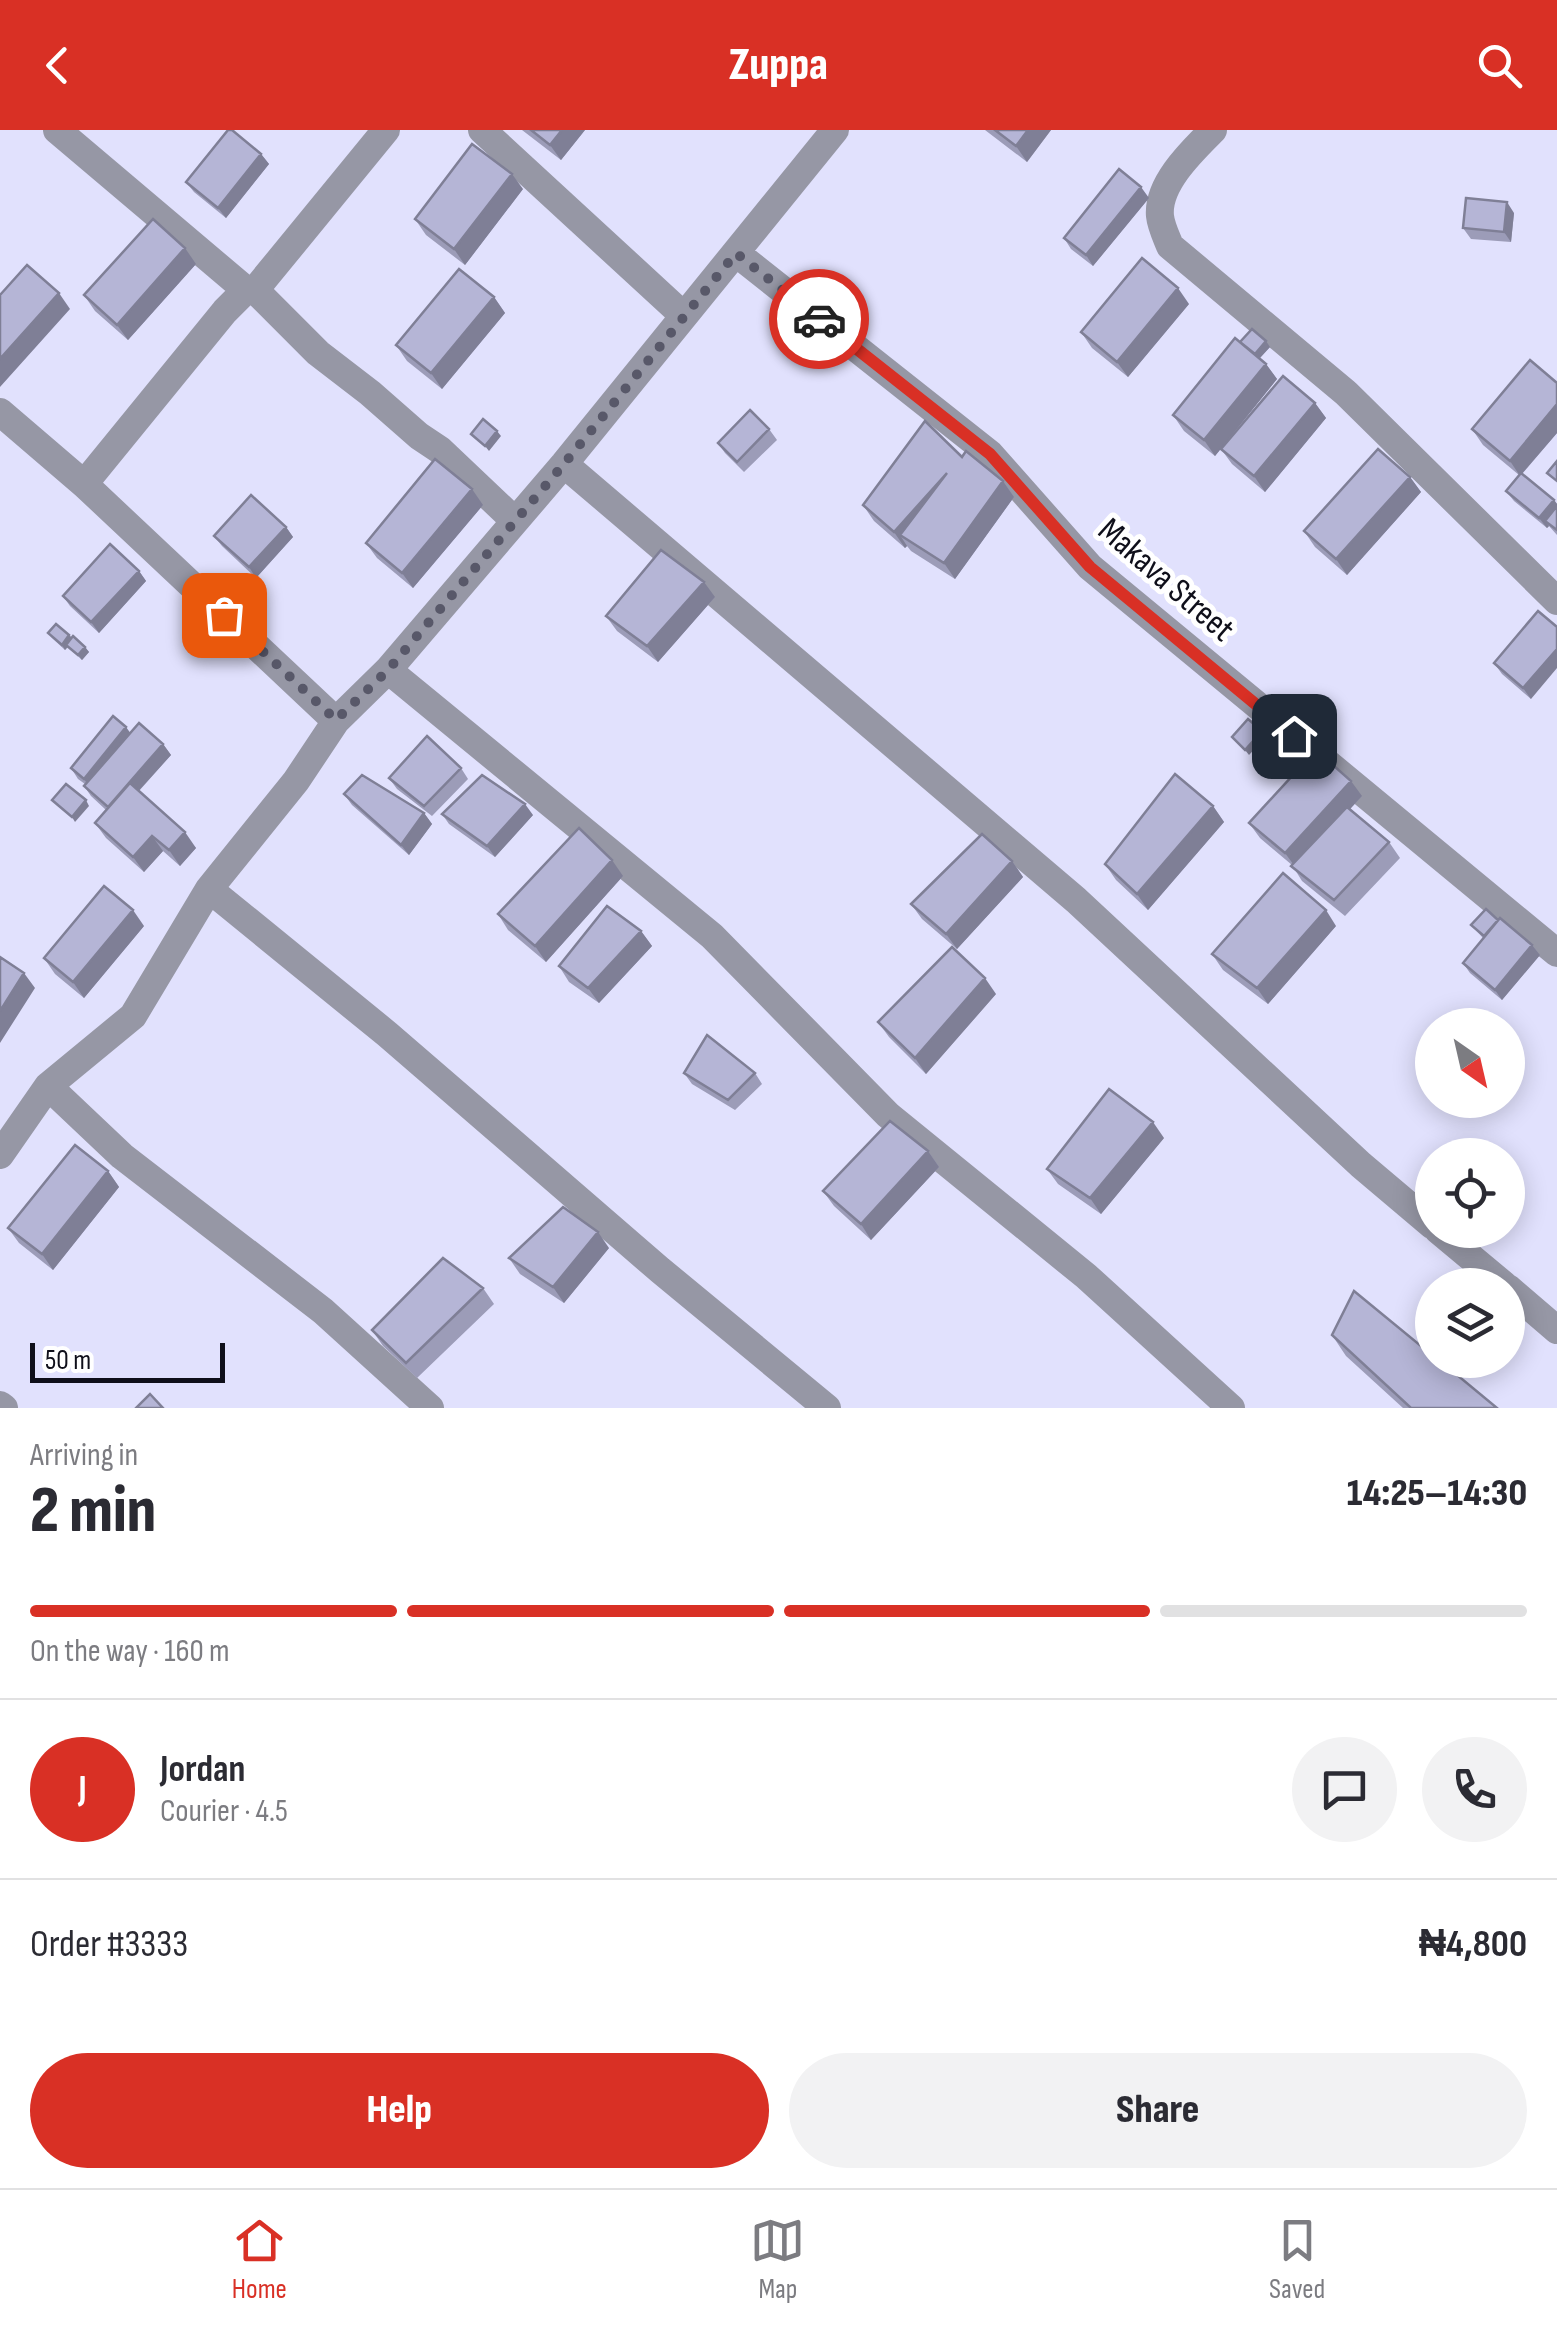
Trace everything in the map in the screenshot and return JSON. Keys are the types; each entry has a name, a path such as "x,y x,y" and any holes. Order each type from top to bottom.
{"street":[{"path":"56,130 250,290 318,353 440,450 515,522"},
{"path":"84,484 224,311 250,290 386,130"},
{"path":"482,130 684,316"},
{"path":"1,1151 48,1086 133,1016 209,889 296,781 336,720 388,670 515,522 835,130"},
{"path":"1212,130 1182,162 1162,198 1160,213 1170,246 1346,393 1557,601"},
{"name":"Makava Street","path":"736,253 990,454 1090,567 1557,953"},
{"path":"0,412 84,484 336,720"},
{"path":"564,464 1076,900 1415,1211"},
{"path":"388,670 712,936 888,1115 1086,1276 1231,1408"},
{"path":"209,889 387,1034 827,1408"},
{"path":"48,1086 122,1156 323,1311 430,1408"},
{"path":"1459,1248 1484,1268"},
{"path":"1525,1302 1557,1330"}],"building":[{"path":"228,130 261,154 218,208 186,182"},
{"path":"531,130 562,130 550,145"},
{"path":"995,130 1028,130 1016,146"},
{"path":"472,144 512,174 454,249 415,219"},
{"path":"1119,169 1141,187 1086,255 1064,238"},
{"path":"1466,198 1507,202 1504,232 1463,228"},
{"path":"153,219 185,248 117,325 84,295"},
{"path":"1142,258 1178,288 1117,362 1081,332"},
{"path":"27,265 59,293 0,359 0,295"},
{"path":"459,269 494,297 431,373 396,345"},
{"path":"1252,329 1266,341 1255,354 1240,342"},
{"path":"1235,338 1266,364 1204,440 1173,415"},
{"path":"1530,360 1557,383 1557,404 1510,461 1472,429"},
{"path":"1283,376 1315,403 1254,476 1221,449"},
{"path":"750,410 769,429 737,462 718,443"},
{"path":"483,419 497,431 485,446 471,434"},
{"path":"925,421 962,457 966,451 1003,481 944,563 900,535 947,473 894,532 863,505"},
{"path":"1378,449 1410,477 1336,559 1304,531"},
{"path":"435,459 472,489 402,573 366,543"},
{"path":"1557,461 1557,481 1547,473"},
{"path":"1521,473 1554,500 1539,518 1506,491"},
{"path":"251,495 286,527 249,567 214,536"},
{"path":"1557,506 1557,530 1545,521"},
{"path":"110,544 139,571 91,622 63,596"},
{"path":"661,550 704,582 647,646 606,616"},
{"path":"1538,611 1557,627 1557,649 1523,688 1494,663"},
{"path":"56,624 69,635 62,645 48,633"},
{"path":"73,636 85,647 78,655 66,645"},
{"path":"113,716 126,727 84,779 71,768"},
{"path":"1248,719 1262,731 1245,750 1232,737"},
{"path":"139,723 163,744 108,807 84,786"},
{"path":"427,736 461,768 424,806 389,778"},
{"path":"1316,750 1351,781 1285,853 1249,823"},
{"path":"1175,774 1213,806 1137,894 1105,864"},
{"path":"362,775 424,813 401,845 344,794"},
{"path":"482,775 525,804 487,846 442,814"},
{"path":"130,783 185,832 169,850 152,836 133,857 95,823"},
{"path":"66,784 86,800 72,817 52,800"},
{"path":"1347,807 1389,842 1334,900 1291,866"},
{"path":"579,828 612,860 535,946 498,914"},
{"path":"982,834 1012,861 946,934 911,904"},
{"path":"1283,873 1326,910 1257,988 1212,954"},
{"path":"104,886 133,910 73,982 44,958"},
{"path":"607,906 641,931 588,988 559,966"},
{"path":"1486,909 1498,920 1484,936 1471,925"},
{"path":"1500,918 1532,945 1495,990 1463,963"},
{"path":"952,947 985,978 915,1058 878,1022"},
{"path":"0,957 24,973 0,1011"},
{"path":"707,1035 755,1073 728,1100 684,1073"},
{"path":"1109,1089 1153,1122 1090,1198 1047,1169"},
{"path":"890,1121 928,1151 861,1224 823,1191"},
{"path":"75,1145 108,1171 42,1254 8,1228"},
{"path":"563,1207 598,1232 553,1287 509,1258"},
{"path":"443,1258 483,1288 406,1363 372,1330"},
{"path":"1354,1291 1415,1341 1415,1378 1461,1378 1497,1408 1411,1408 1332,1335"},
{"path":"150,1394 163,1408 136,1408"}],"way so far":[{"path":"224,615 336,720 388,670 564,464 736,253 819,319"}],"route":[{"path":"819,319 990,454 1090,567 1294,736"}]}
